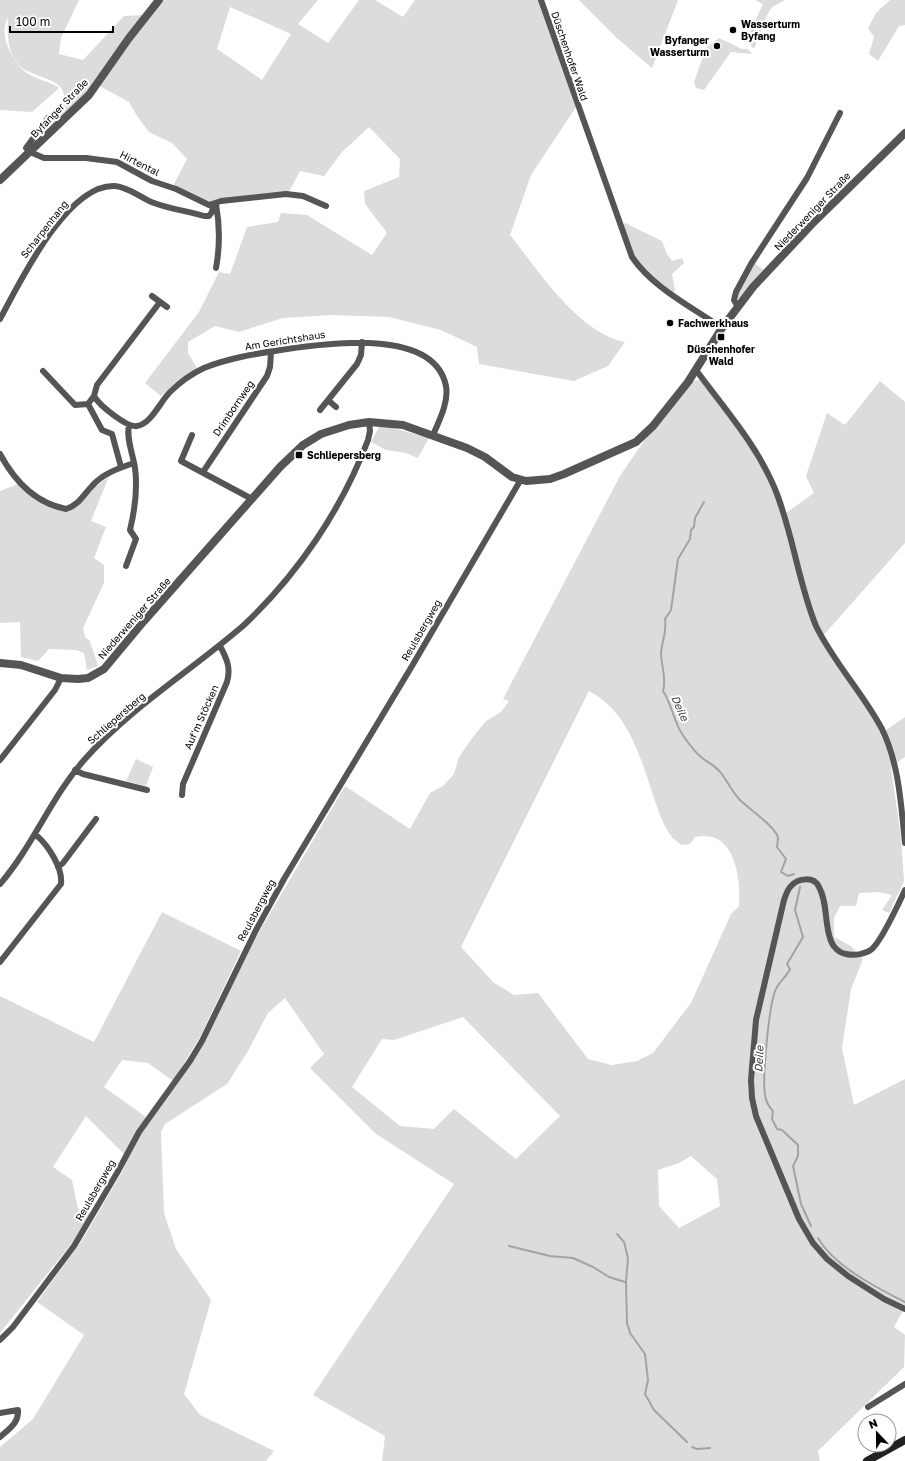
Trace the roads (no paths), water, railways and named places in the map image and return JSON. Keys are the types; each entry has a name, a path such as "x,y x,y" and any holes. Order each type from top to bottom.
{"main road":[{"path":"867,1461 905,1440"}],"street":[{"name":"Byfanger Straße","path":"0,180 88,95 129,38 160,0"},
{"name":"Düschenhofer Wald","path":"540,0 632,257 646,274 658,284 722,328"},
{"name":"Niederweniger Straße","path":"738,307 734,300 736,292 751,264 807,178 840,113"},
{"name":"Byfanger Straße","path":"30,152 26,148 28,143 48,118"},
{"name":"Niederweniger Straße","path":"0,663 34,668 61,678 85,679 104,669 144,621 280,467 303,445 332,430 369,422 395,423 433,435 481,454 512,477 520,480 537,481 557,476 636,442 653,426 696,370 722,328 764,275 812,224 905,133"},
{"name":"Hirtental","path":"30,152 44,158 86,158 117,162 152,181 176,189 209,205 214,204"},
{"name":"Scharpenhang","path":"0,319 21,277 44,243 72,208 95,191 105,187 122,187 156,204 204,216 208,216 212,212 214,204"},
{"path":"216,268 219,238 214,204 221,201 296,194 326,206"},
{"path":"152,296 167,307"},
{"path":"43,371 75,405 88,404 94,396 97,385 160,302"},
{"path":"320,410 329,401 359,361 362,342"},
{"name":"Am Gerichtshaus","path":"129,425 135,427 142,425 171,392 196,372 233,359 271,352 334,343 362,342 397,346 431,361 439,370 444,379 447,393 433,435"},
{"name":"Drimbornweg","path":"202,472 267,376 270,366 271,352"},
{"path":"696,370 744,434 768,473 781,505 816,626 826,645 878,723 889,747 895,769 905,843"},
{"path":"94,396 100,404 129,425 128,432 134,463 137,499 130,530 136,539 126,566"},
{"path":"329,401 336,407"},
{"path":"88,404 102,430 112,434 121,467"},
{"name":"Schliepersberg","path":"0,884 12,871 36,835 53,803 75,770 107,736 220,646 261,609 307,553 343,497 356,472 368,440 370,431 369,422"},
{"path":"192,435 181,461 252,499"},
{"path":"0,454 20,484 38,498 66,509 77,504 96,482 121,467 134,463"},
{"name":"Reulsbergweg","path":"0,1340 13,1326 74,1246 139,1132 194,1054 256,930 284,879 408,673 520,480"},
{"name":"Auf'm Stöcken","path":"182,795 183,784 230,672 229,664 220,646"},
{"path":"0,760 56,690 61,678"},
{"path":"75,770 83,774 147,790"},
{"path":"58,867 63,863 96,819"},
{"path":"0,962 61,884 62,876 58,867 41,840 36,835"},
{"path":"905,890 874,946 865,953 853,955 842,953 832,943 822,894 817,884 811,880 804,879 789,888 784,900 756,1020 751,1080 752,1098 756,1116 779,1175 808,1236 827,1259 848,1276 871,1292 905,1309"},
{"path":"868,1407 905,1384"},
{"path":"0,1413 18,1410 19,1417 17,1422 0,1437"}],"waterway":[{"name":"Deile","path":"704,502 695,518 690,539 678,559 671,610 665,619 665,632 661,653 664,677 663,691 684,737 702,758 715,766 740,800 762,818 772,829 778,838 777,847 786,859 781,872 788,876 794,874"},
{"name":"Deile","path":"800,887 795,910 803,937 787,964 790,969 787,975 780,982 775,991 770,1012 764,1086 766,1100 773,1111 772,1119 777,1129 782,1130 798,1145 798,1156 793,1166 801,1204 811,1226"},
{"path":"617,1234 624,1242 628,1258 626,1282 627,1323 630,1333 645,1354 648,1380 645,1394 654,1410 687,1442"},
{"name":"Deile","path":"818,1238 834,1258 845,1267 869,1283 905,1302"},
{"path":"509,1246 550,1256 573,1258 593,1267 609,1277 625,1282"},
{"path":"692,1447 697,1449 710,1448"}],"place":[{"name":"Wasserturm Byfang","path":"733,30"},
{"name":"Byfanger Wasserturm","path":"717,46"},
{"name":"Fachwerkhaus","path":"670,323"},
{"name":"Düschenhofer Wald","path":"721,337"},
{"name":"Schliepersberg","path":"299,455"}]}
